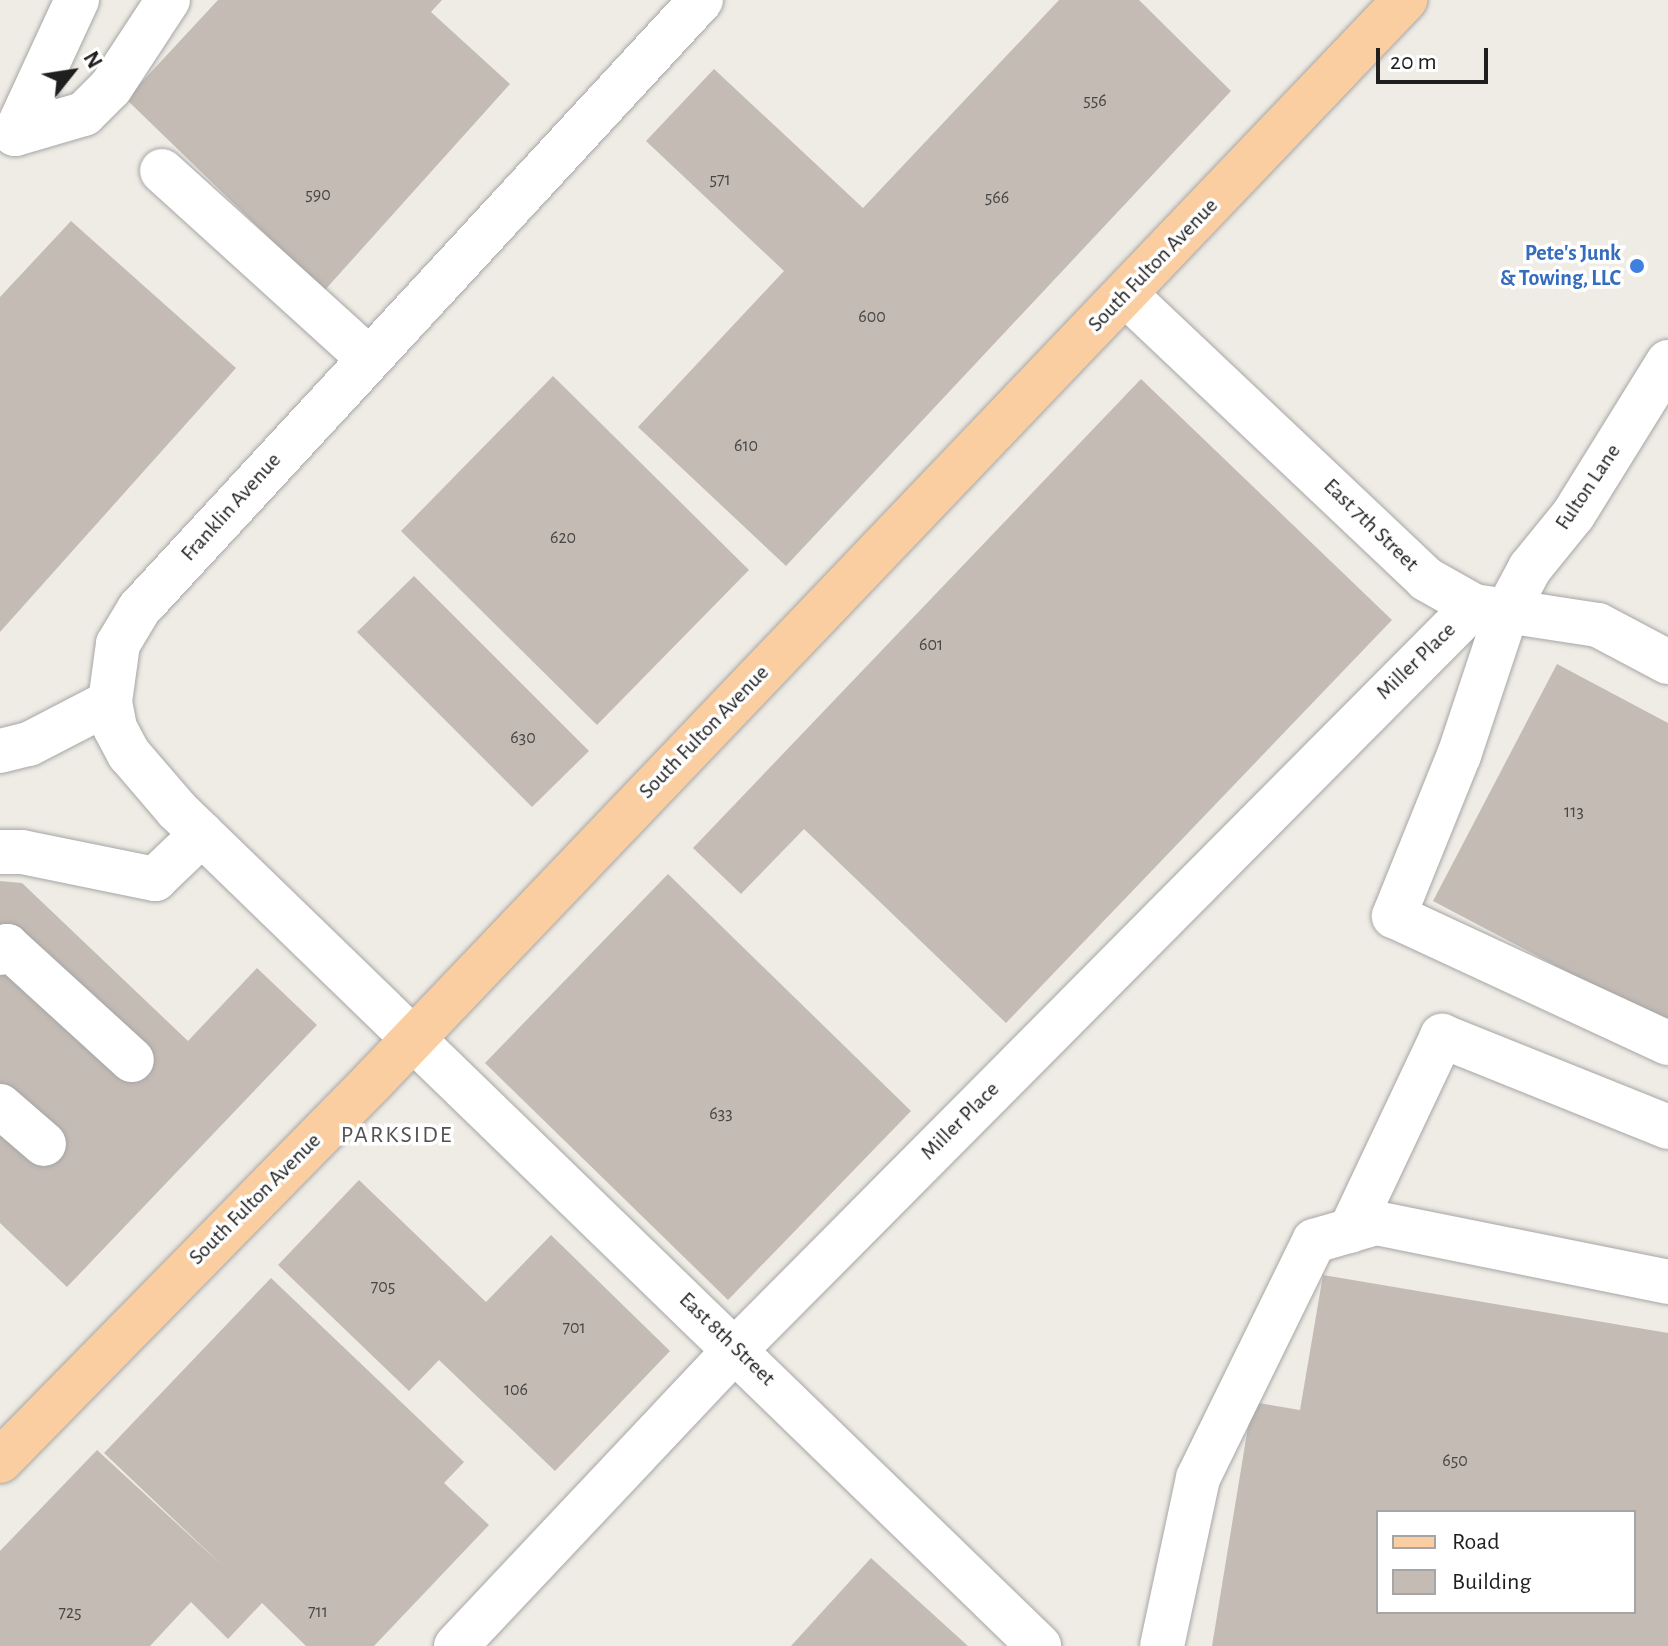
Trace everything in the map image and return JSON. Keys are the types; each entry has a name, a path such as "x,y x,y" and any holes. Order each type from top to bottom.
{"main road":[{"name":"South Fulton Avenue","path":"0,1461 1126,295 1405,0"}],"street":[{"path":"8,130 77,0"},
{"path":"8,130 84,114 111,87 168,0"},
{"name":"Franklin Avenue","path":"413,1034 202,834 129,754 115,728 110,702 118,644 139,609 367,357 701,0"},
{"path":"162,171 367,357"},
{"name":"East 7th Street","path":"1126,295 1426,579 1490,608 1598,625 1668,662"},
{"name":"Fulton Lane","path":"1490,608 1530,568 1573,515 1668,362"},
{"path":"1490,608 1459,755 1394,916 1668,1043"},
{"name":"Miller Place","path":"456,1646 737,1348 1490,608"},
{"path":"0,751 29,744 110,702"},
{"path":"0,852 22,852 155,879 202,834"},
{"path":"0,953 7,946 132,1060"},
{"name":"East 8th Street","path":"413,1034 1039,1646"},
{"path":"1350,1231 1442,1036 1668,1127"},
{"path":"0,1106 44,1144"},
{"path":"1162,1646 1198,1478 1314,1241 1376,1223 1668,1282"}],"building":[{"path":"218,0 442,0 431,12 510,84 324,291 126,99"},
{"path":"1059,0 1139,0 1231,91 786,566 638,427 784,271 646,141 714,69 863,208"},
{"path":"71,221 236,368 0,632 0,297"},
{"path":"553,376 749,570 597,725 401,531"},
{"path":"1141,379 1392,620 1006,1023 804,829 741,894 693,848"},
{"path":"414,576 589,751 532,807 357,632"},
{"path":"1557,664 1668,723 1668,1025 1433,901"},
{"path":"668,874 911,1111 728,1300 485,1063"},
{"path":"0,881 22,883 188,1041 257,968 317,1025 67,1287 0,1223"},
{"path":"359,1180 486,1302 551,1235 670,1351 555,1471 439,1360 409,1391 278,1265"},
{"path":"1323,1275 1668,1333 1668,1646 1212,1646 1252,1402 1300,1410"},
{"path":"271,1278 464,1462 444,1483 489,1525 374,1646 306,1646 262,1603 228,1639 191,1602 150,1646 0,1646 0,1551 97,1450 224,1567 104,1453"},
{"path":"871,1558 968,1646 791,1646"}],"place":[{"name":"Pete's Junk & Towing, LLC","path":"1637,266"}],"district":[{"name":"PARKSIDE","path":"397,1136"}]}
